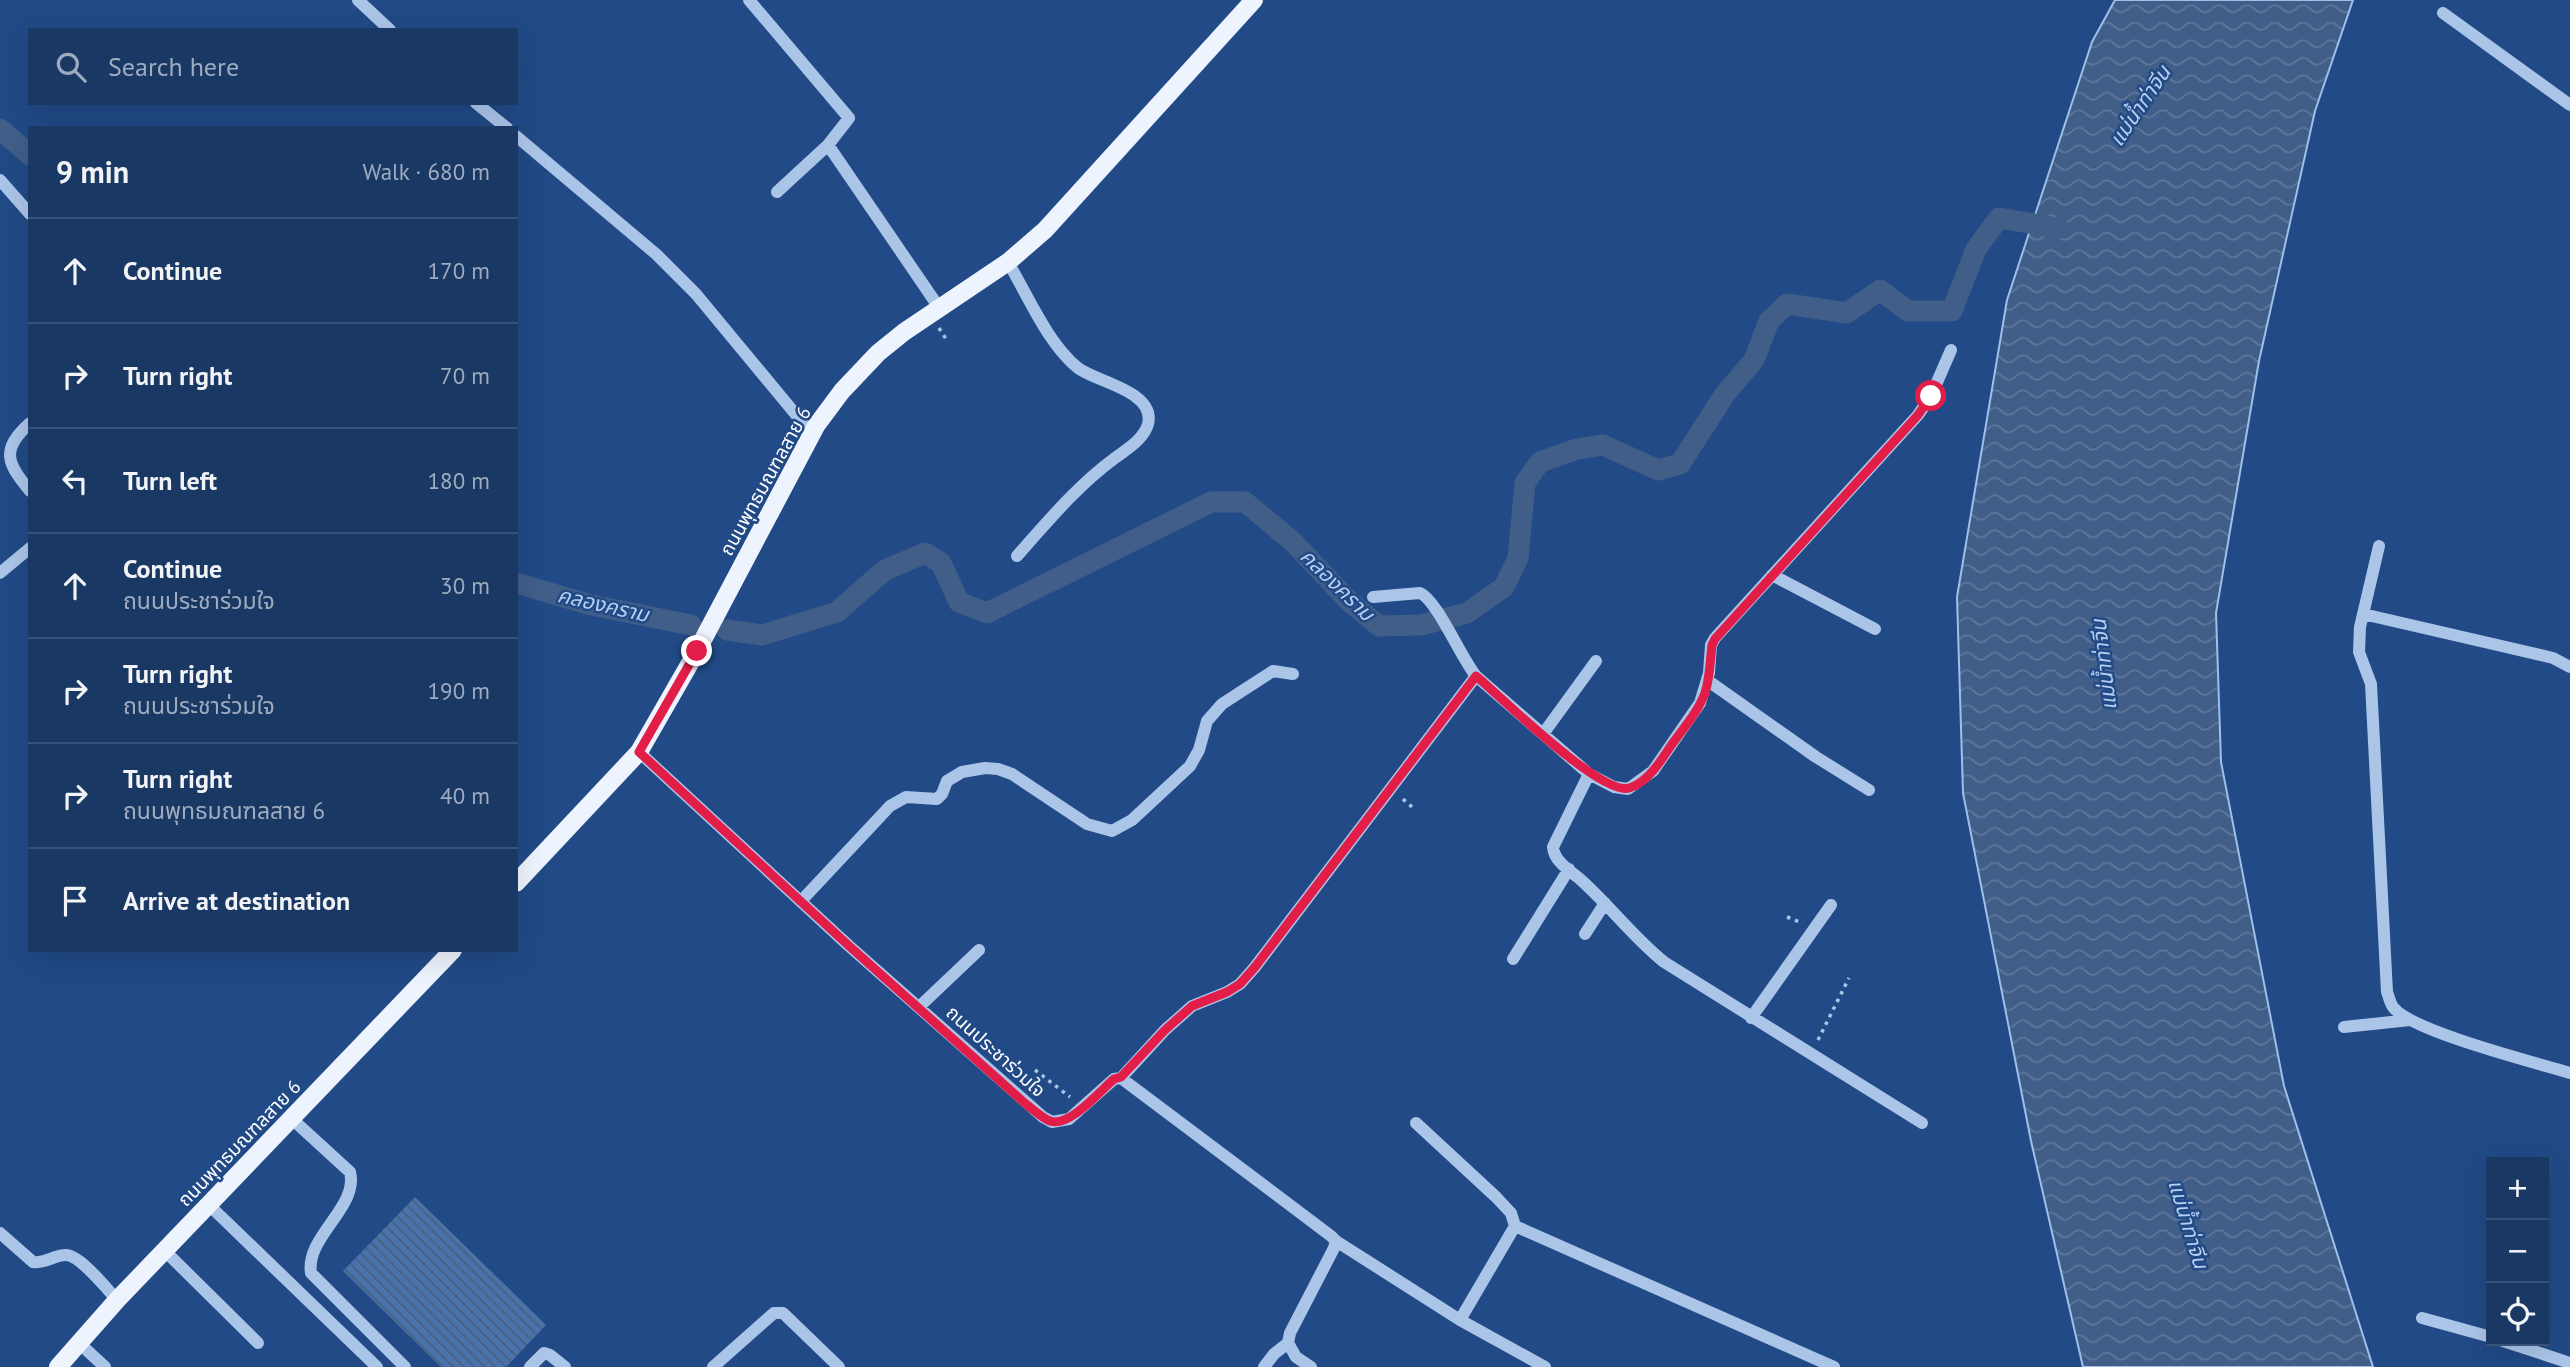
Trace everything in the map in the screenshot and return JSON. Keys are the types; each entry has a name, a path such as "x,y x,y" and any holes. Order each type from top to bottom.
{"main road":[{"name":"ถนนพุทธมณฑลสาย 6","path":"518,882 639,752 697,651 812,434 842,391 878,353 904,332 1008,262 1045,230 1254,0"},
{"name":"ถนนพุทธมณฑลสาย 6","path":"58,1367 117,1300 292,1119 446,953"}],"street":[{"path":"358,0 388,28"},
{"path":"749,0 849,118 828,145 777,192"},
{"path":"2444,13 2570,105"},
{"path":"478,105 504,126"},
{"path":"518,137 656,254 696,294 812,434"},
{"path":"828,145 940,309"},
{"path":"0,180 28,212"},
{"path":"1008,262 1060,351 1091,376 1125,388 1144,405 1148,413 1144,433 1131,447 1072,495 1017,556"},
{"path":"1373,597 1424,594 1476,676 1590,774 1614,787 1628,789 1640,782 1662,758 1700,703 1715,639 1918,415 1931,396 1951,349"},
{"path":"28,425 15,436 8,454 11,466 28,488"},
{"path":"2379,546 2363,614 2359,652 2371,684 2387,992 2393,1008 2410,1020 2435,1031 2570,1073"},
{"path":"0,573 28,550"},
{"path":"1772,575 1875,629"},
{"path":"2363,614 2507,647 2553,659 2570,667"},
{"path":"1544,734 1596,661"},
{"path":"802,900 890,806 906,797 937,799 947,781 962,772 985,768 1005,772 1087,824 1112,831 1132,820 1190,766 1199,750 1207,721 1222,704 1273,671 1293,674"},
{"name":"ถนนประชาร่วมใจ","path":"639,752 848,945 1043,1117 1052,1122 1060,1122 1069,1119 1114,1079 1121,1077 1165,1030 1192,1006 1240,984 1476,676"},
{"path":"1707,680 1816,757 1869,790"},
{"path":"1590,774 1553,847 1556,859 1605,903 1656,956 1922,1123"},
{"path":"1513,959 1569,869"},
{"path":"1585,934 1605,903"},
{"path":"1751,1018 1831,905"},
{"path":"919,1007 979,950"},
{"path":"2344,1027 2410,1020"},
{"path":"1121,1077 1336,1241 1460,1320 1545,1367"},
{"path":"292,1119 350,1172 352,1180 349,1194 314,1251 309,1264 311,1273 405,1367"},
{"path":"1416,1123 1496,1197 1511,1213 1515,1226 1460,1320"},
{"path":"209,1205 377,1367"},
{"path":"1515,1226 1834,1367"},
{"path":"0,1233 33,1262 71,1256 117,1300"},
{"path":"1264,1367 1274,1354 1288,1343 1290,1333 1336,1241"},
{"path":"165,1251 258,1343"},
{"path":"713,1367 766,1320 774,1314 783,1313 839,1367"},
{"path":"2422,1318 2486,1336"},
{"path":"79,1343 105,1367"},
{"path":"1288,1343 1296,1357 1311,1367"},
{"path":"2518,1346 2570,1363"},
{"path":"530,1367 544,1353 565,1367"}],"path":[{"path":"1810,1055 1849,978"},
{"path":"1035,1070 1083,1107"}],"water":[{"name":"แม่น้ำท่าจีน","path":"2115,0 2353,0 2315,111 2259,361 2216,613 2221,762 2284,1086 2373,1367 2083,1367 2031,1141 1963,793 1957,597 2007,300 2092,42"}],"building":[{"path":"415,1197 546,1325 506,1367 441,1367 343,1271"}],"waterway":[{"name":"คลองคราม","path":"0,129 28,153"},
{"name":"คลองคราม","path":"727,630 762,635 837,612 885,570 925,553 941,563 959,602 987,613 1211,502 1245,502 1292,541 1350,602 1379,626 1421,625 1467,613 1504,587 1518,558 1525,483 1540,462 1577,449 1603,445 1658,470 1680,464 1725,394 1754,360 1769,321 1787,304 1847,313 1880,290 1908,311 1952,311 1976,249 1999,218 2058,228"},
{"name":"คลองคราม","path":"518,584 591,605 691,625"}],"route":[{"path":"697,651 639,752 848,945 1027,1105 1052,1122 1060,1122 1069,1119 1114,1079 1121,1077 1165,1030 1192,1006 1240,984 1476,676 1590,774 1614,787 1628,789 1640,782 1653,771 1700,703 1705,692 1715,639 1918,415 1931,396"}]}
